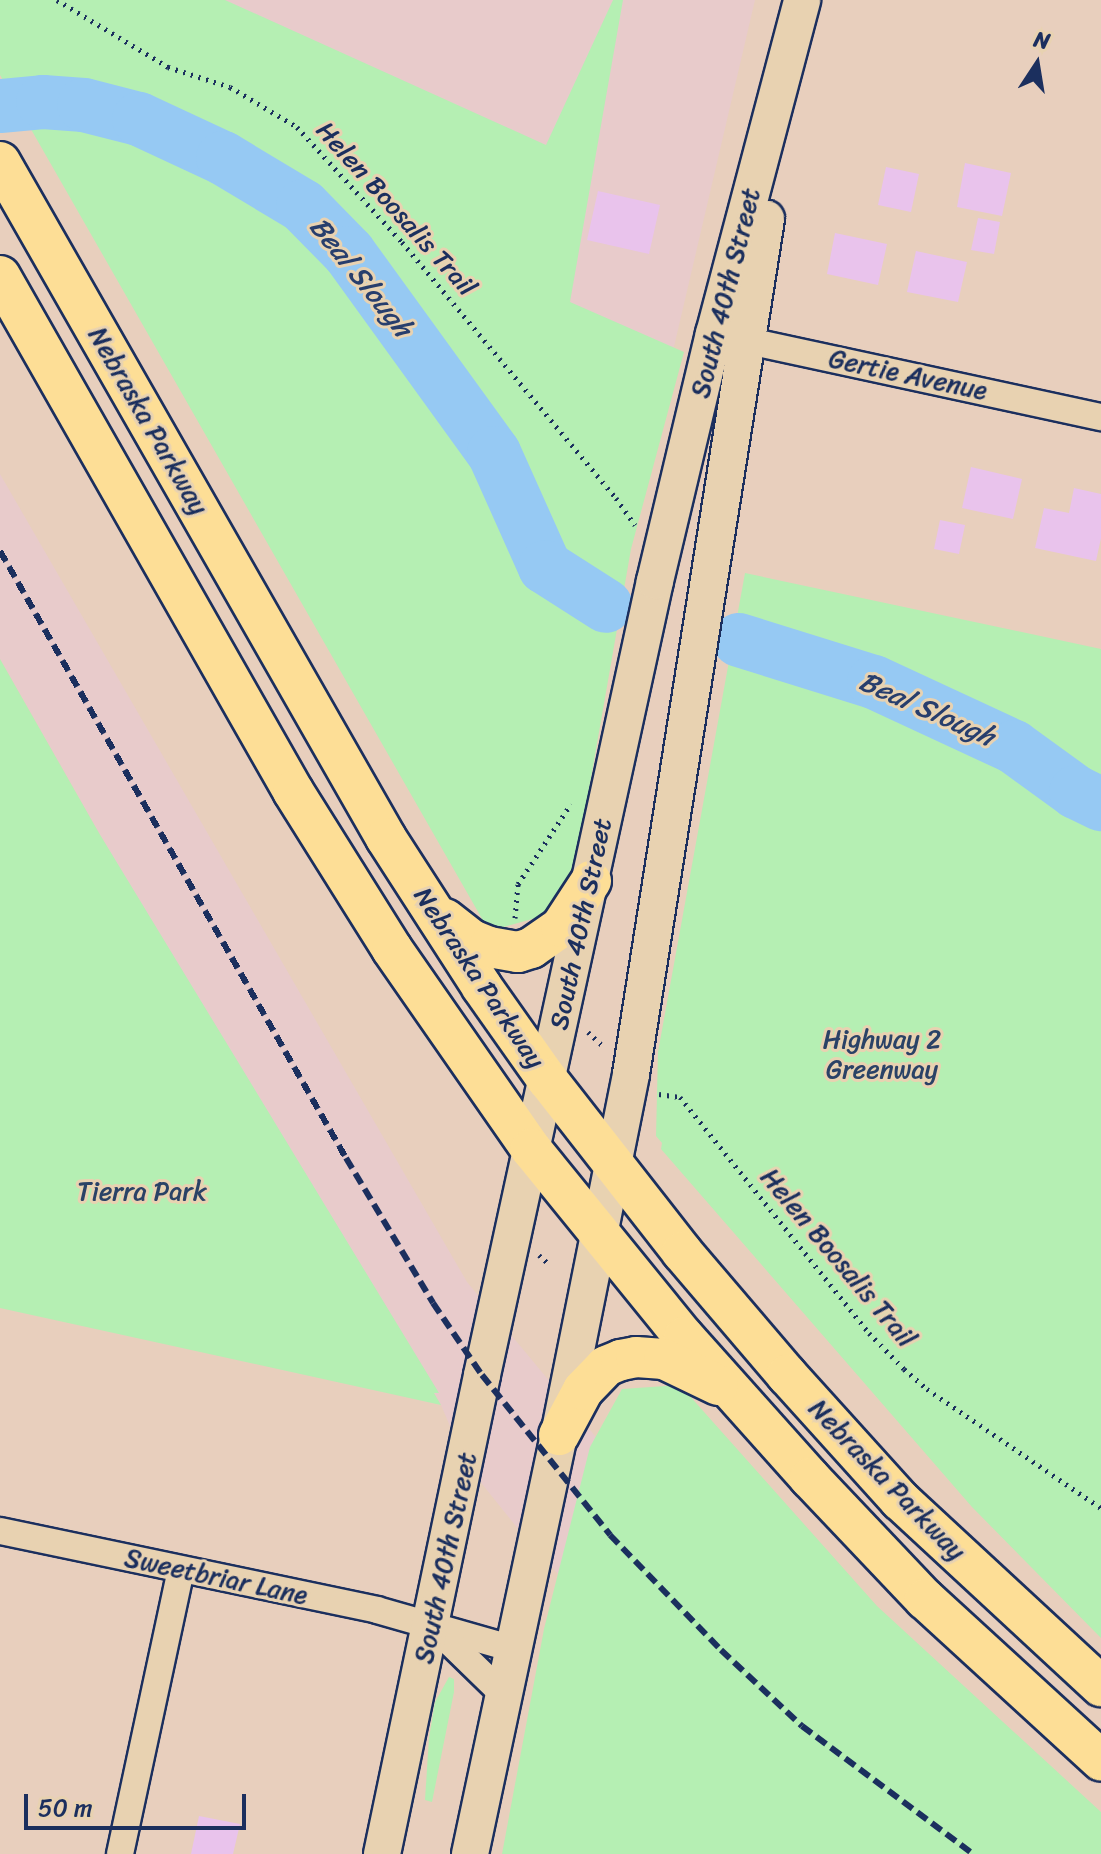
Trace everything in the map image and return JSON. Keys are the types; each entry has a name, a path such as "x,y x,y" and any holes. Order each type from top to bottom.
{"main road":[{"name":"South 40th Street","path":"470,1854 559,1435 636,1043 730,337 802,0"},
{"name":"Nebraska Parkway","path":"7,175 378,824 547,1079 767,1353 900,1500 1101,1686"},
{"name":"Nebraska Parkway","path":"0,276 293,791 392,949 531,1149 744,1404 925,1599 1101,1760"},
{"name":"South 40th Street","path":"382,1854 655,581 730,337"},
{"path":"430,906 472,940 489,947 518,952 531,948 561,927 591,881"},
{"path":"559,1435 573,1403 593,1377 606,1366 636,1357 679,1364 744,1404"}],"street":[{"name":"Gertie Avenue","path":"730,337 1101,417"},
{"name":"Sweetbriar Lane","path":"0,1531 377,1610 514,1649"},
{"path":"120,1854 181,1570"},
{"name":"Sweetbriar Lane","path":"432,1625 504,1695"}],"path":[{"name":"Helen Boosalis Trail","path":"57,0 168,67 230,87 297,127 402,242 616,498 636,527"},
{"name":"Helen Boosalis Trail","path":"680,1097 869,1333 904,1369 927,1389 1101,1508"},
{"path":"538,1255 550,1265"}],"shaded area":[{"path":"169,0 755,0 655,428"},
{"path":"0,474 467,1282 690,1550 715,1736 535,1550 466,1464 441,1405 255,1107 0,659"}],"green space":[{"path":"0,0 225,0 546,145 613,0 623,0 570,302 684,352 631,549 573,881 550,914 489,931 0,75"},
{"name":"Highway 2 Greenway","path":"745,573 1101,649 1101,1638 972,1507 661,1149 662,1143 656,1136 658,1052"},
{"name":"Tierra Park","path":"0,659 99,833 439,1393 434,1393 441,1405 0,1308"},
{"path":"680,1385 877,1606 1101,1812 1101,1854 502,1854 544,1629 590,1447 622,1389"},
{"path":"449,1677 454,1679 454,1692 432,1802 425,1800 429,1738 435,1702"}],"building":[{"path":"965,163 1011,173 1002,216 957,207"},
{"path":"886,167 919,174 911,212 878,205"},
{"path":"598,191 660,205 649,254 587,240"},
{"path":"978,218 1000,222 994,254 971,250"},
{"path":"835,233 887,244 878,285 827,274"},
{"path":"916,251 967,262 958,302 907,292"},
{"path":"971,467 1022,479 1013,519 962,508"},
{"path":"1074,488 1101,494 1101,538 1096,561 1035,548 1044,508 1069,513"},
{"path":"940,520 965,525 959,554 934,549"},
{"path":"199,1816 240,1824 233,1854 191,1854"}],"waterway":[{"name":"Beal Slough","path":"0,106 43,102 84,105 139,119 223,158 303,206 349,253 494,453 545,567 606,606"},
{"name":"Beal Slough","path":"739,640 874,682 1014,747 1076,792 1101,804"}],"railway":[{"path":"0,551 346,1158 433,1303 482,1375 610,1535 721,1650 802,1726 973,1854"}]}
